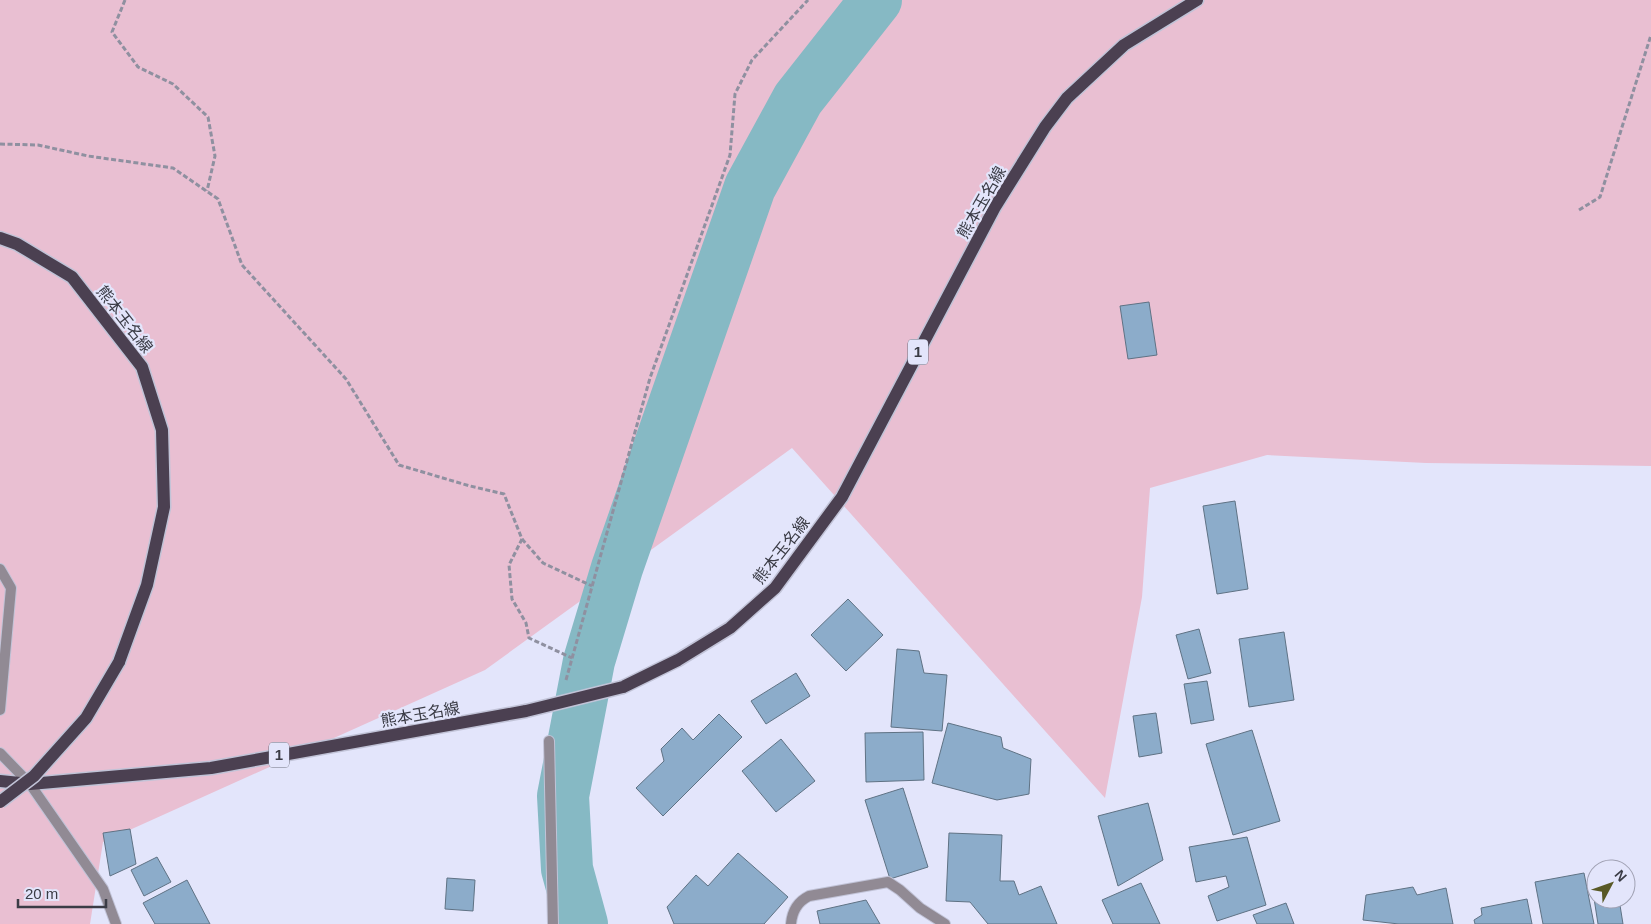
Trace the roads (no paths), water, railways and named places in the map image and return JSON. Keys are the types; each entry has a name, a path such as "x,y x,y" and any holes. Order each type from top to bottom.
{"main road":[{"name":"熊本玉名線","path":"0,781 30,784 210,768 526,711 623,687 678,660 730,628 775,588 842,497 995,207 1045,127 1067,98 1124,45 1198,0"},
{"name":"熊本玉名線","path":"0,238 17,244 72,277 142,367 162,430 164,507 147,585 119,662 86,718 34,776 0,802"}],"street":[{"path":"0,569 11,588 0,710"},
{"path":"549,741 553,924"},
{"path":"0,753 30,784 103,889 116,924"},
{"path":"790,924 796,906 801,900 809,896 888,882 920,908 944,924"}],"waterway":[{"path":"582,924 567,869 563,796 589,661 617,568 750,187 798,99 876,0"}]}
